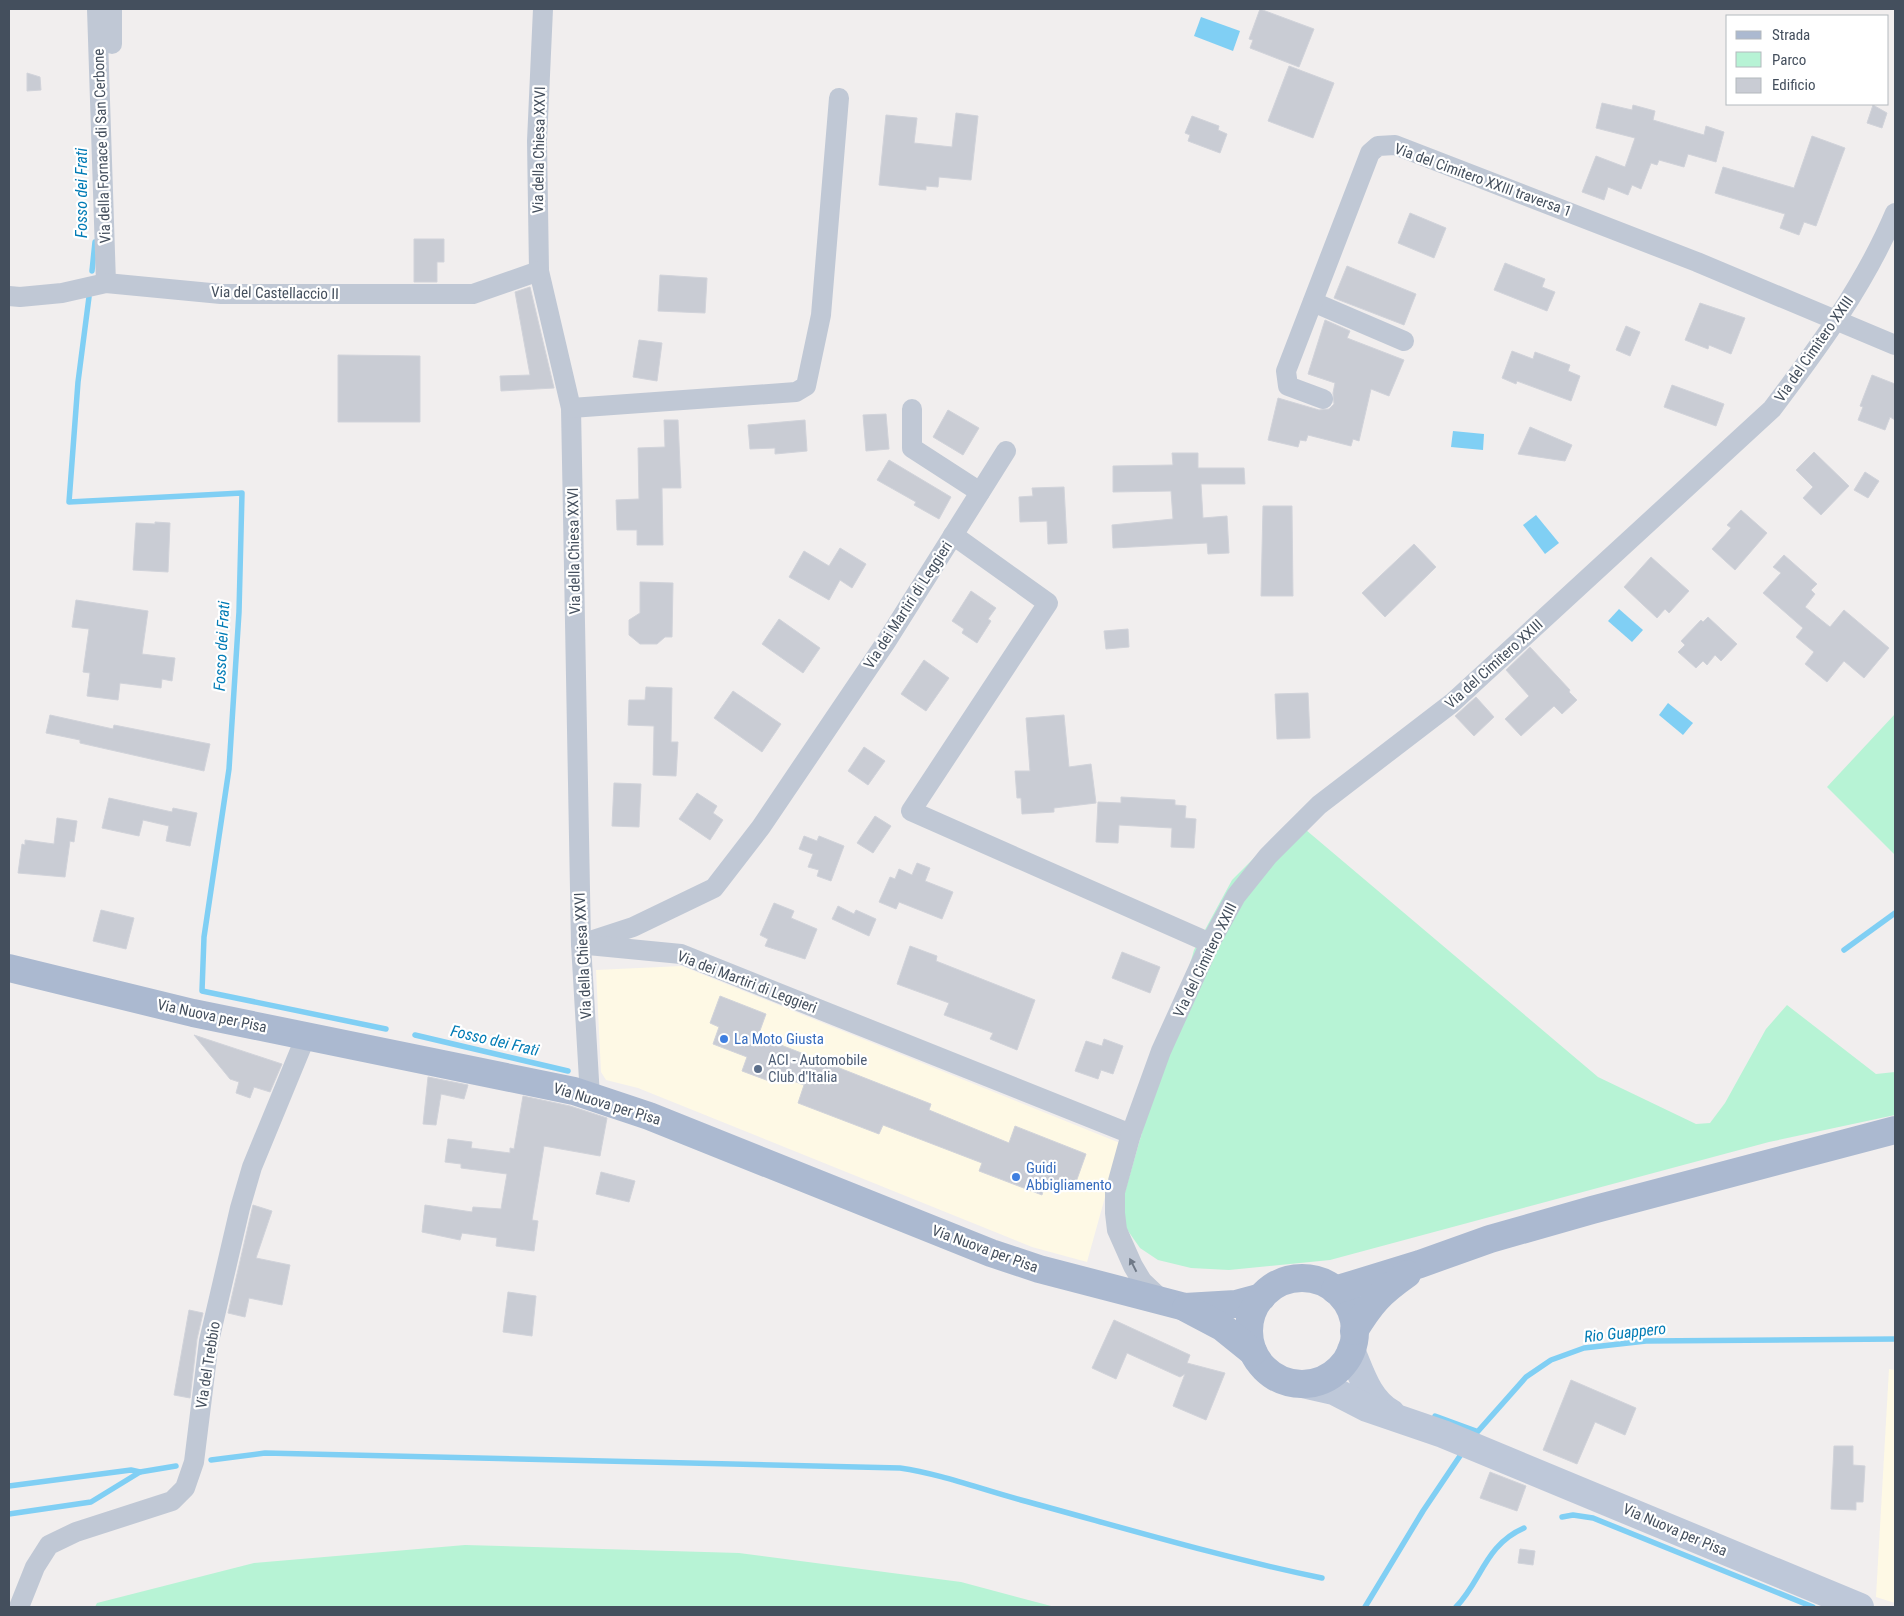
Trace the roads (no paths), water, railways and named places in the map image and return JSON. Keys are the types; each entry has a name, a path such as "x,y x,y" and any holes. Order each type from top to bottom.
{"main road":[{"name":"Via Nuova per Pisa","path":"9,968 193,1013 590,1097 649,1116 991,1253 1039,1270 1175,1305"},
{"path":"1335,1290 1420,1264 1490,1239 1895,1130"},
{"path":"1303,1384 1328,1377 1345,1362 1353,1341 1382,1292 1420,1264"},
{"path":"1253,1352 1250,1342 1250,1323 1252,1314 1262,1297 1277,1285 1293,1279 1315,1280 1335,1290 1350,1311 1353,1341 1362,1377 1377,1403 1394,1415"},
{"path":"1175,1305 1236,1304 1262,1297"},
{"path":"1175,1305 1222,1327 1253,1352 1265,1369 1282,1380 1334,1391 1368,1408 1394,1415"},
{"name":"Via Nuova per Pisa","path":"1394,1415 1491,1453 1860,1607"}],"street":[{"name":"Via della Fornace di San Cerbone","path":"97,9 105,206 106,283"},
{"path":"105,206 114,136 112,9"},
{"name":"Via della Chiesa XXVI","path":"543,9 537,141 539,271 571,408 581,944 590,1097"},
{"path":"571,408 796,392 806,386 821,315 839,98"},
{"name":"Via del Cimitero XXIII traversa 1","path":"1323,399 1288,386 1285,380 1286,371 1370,153 1378,146 1395,144 1697,262 1895,345"},
{"name":"Via del Cimitero XXIII","path":"1175,1305 1142,1281 1117,1230 1115,1213 1116,1192 1131,1134 1161,1051 1210,944 1236,896 1268,856 1319,805 1452,704 1772,409 1807,364 1861,282 1883,241 1895,213"},
{"name":"Via del Castellaccio II","path":"9,296 20,297 62,293 106,283 221,294 473,294 539,271"},
{"path":"1312,302 1404,341"},
{"path":"912,409 912,448 980,492"},
{"name":"Via dei Martiri di Leggieri","path":"581,944 633,927 714,888 766,819 886,642 1006,450"},
{"name":"Via dei Martiri di Leggieri","path":"953,535 1048,603 911,811 1210,944"},
{"name":"Via dei Martiri di Leggieri","path":"581,944 681,954 1131,1134"},
{"name":"Via del Trebbio","path":"19,1607 35,1567 49,1544 76,1532 172,1501 185,1488 194,1462 209,1341 240,1208 252,1167 306,1036"}],"water":[{"path":"1201,17 1240,31 1233,51 1194,36"},
{"path":"1453,431 1484,434 1483,450 1451,447"},
{"path":"1536,515 1559,543 1545,554 1523,525"},
{"path":"1619,609 1643,630 1632,642 1608,621"},
{"path":"1668,703 1693,723 1683,735 1659,715"}],"waterway":[{"name":"Fosso dei Frati","path":"92,271 95,242"},
{"name":"Fosso dei Frati","path":"89,297 78,382 69,502 242,493 239,612 229,769 204,937 202,991 386,1029"},
{"path":"1844,950 1895,913"},
{"name":"Fosso dei Frati","path":"415,1035 568,1071"},
{"name":"Rio Guappero","path":"1472,1438 1526,1377 1551,1360 1584,1348 1646,1341 1895,1339"},
{"name":"Fosso dei Frati","path":"1435,1416 1476,1431"},
{"name":"Rio Guappero","path":"1365,1607 1423,1511 1464,1450"},
{"path":"211,1460 265,1453 900,1468 945,1478 1208,1551 1322,1578"},
{"path":"9,1514 91,1502 140,1472 176,1466"},
{"path":"9,1486 131,1470 140,1472"},
{"path":"1562,1517 1573,1515 1593,1518 1813,1607"},
{"path":"1456,1607 1465,1597 1492,1553 1511,1535 1524,1528"}],"place":[{"name":"La Moto Giusta","path":"724,1039"},
{"name":"ACI - Automobile Club d'Italia","path":"758,1069"},
{"name":"Guidi Abbigliamento","path":"1016,1177"}]}
